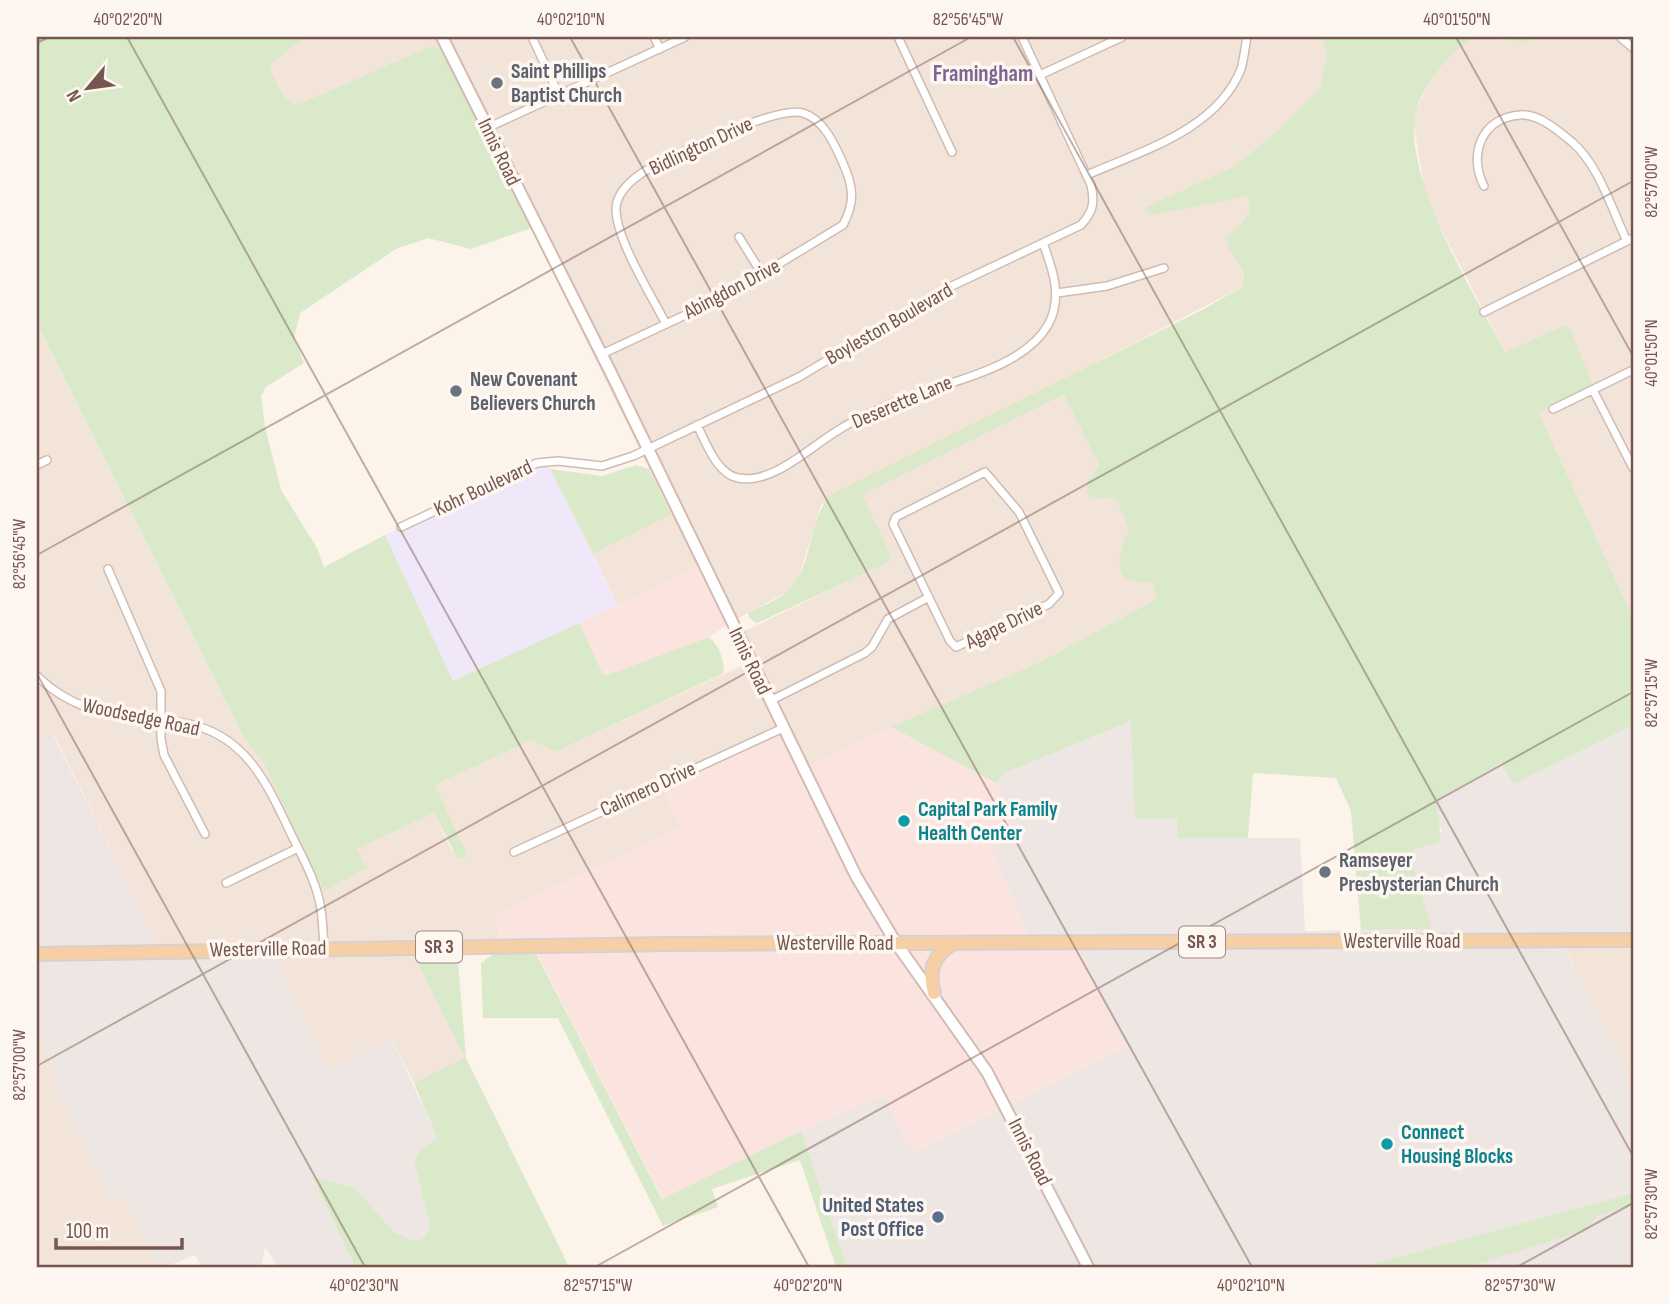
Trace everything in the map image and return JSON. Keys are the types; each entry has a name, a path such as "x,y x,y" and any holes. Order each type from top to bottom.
{"main road":[{"name":"Innis Road","path":"442,37 602,354 856,876 897,943 987,1072 1088,1267"},
{"name":"Westerville Road","path":"37,954 324,947 1633,940"},
{"path":"934,993 930,979 937,956 955,943"}],"street":[{"path":"532,37 559,95"},
{"path":"654,37 660,48"},
{"path":"487,128 685,37"},
{"path":"898,37 952,152"},
{"path":"1022,37 1087,175 1193,125 1222,101 1241,69 1247,37"},
{"path":"1040,75 1122,37"},
{"path":"1620,37 1633,48"},
{"name":"Abingdon Drive","path":"602,354 726,296 843,225 851,210 854,192 832,139 816,120 805,113"},
{"name":"Bidlington Drive","path":"666,324 618,224 617,203 625,188 645,172 768,116 805,113"},
{"path":"1484,186 1478,174 1475,153 1481,138 1500,121 1520,115 1534,117 1574,144 1591,168 1630,240 1484,312"},
{"name":"Boyleston Boulevard","path":"648,448 799,377 952,286 1081,225 1091,214 1094,200 1087,175"},
{"path":"739,237 762,274"},
{"path":"1043,243 1057,293 1107,286 1164,268"},
{"name":"Deserette Lane","path":"697,425 716,462 732,476 757,478 774,471 839,429 893,402 1013,359 1031,346 1048,324 1057,293"},
{"path":"1553,410 1633,370"},
{"path":"1593,390 1633,468"},
{"name":"Kohr Boulevard","path":"401,527 537,463 558,461 601,466 633,456 648,448"},
{"path":"37,465 47,460"},
{"name":"Agape Drive","path":"985,472 1018,512 1058,588 1056,598 962,647 956,647 929,597 893,524 896,517 985,472"},
{"path":"108,569 161,691 161,739 164,755 205,834"},
{"path":"770,701 865,653 872,648 888,619 929,597"},
{"name":"Woodsedge Road","path":"37,676 64,699 78,705 118,715 198,727 222,736 241,751 268,785 298,848 321,908 324,947"},
{"name":"Calimero Drive","path":"514,852 783,727"},
{"path":"226,883 298,848"}],"shaded area":[{"path":"306,37 1321,37 1327,52 1320,88 1275,133 1233,167 1145,208 1153,215 1247,195 1251,201 1249,217 1228,247 1244,276 1242,287 821,505 798,580 789,591 733,621 705,562 618,605 593,554 671,513 450,64 439,48 432,47 304,102 293,104 285,97 270,72 273,62"},
{"path":"1476,37 1526,42 1523,37 1633,37 1633,618 1539,413 1551,404 1594,387 1505,352 1430,207 1414,126 1415,112 1429,83 1460,44"},
{"path":"37,323 244,738 264,763 357,849 434,813 452,851 467,854 435,785 532,740 555,752 752,661 739,634 887,562 890,556 864,498 866,493 1064,395 1099,465 1087,482 1098,499 1115,498 1130,529 1121,550 1127,579 1153,583 1157,599 1034,665 805,768 663,789 681,827 496,915 502,954 414,955 466,1058 414,1083 391,1038 329,1069 289,993 277,949 161,952 55,736 37,744"},
{"path":"546,461 618,605 453,681 385,535 529,465"},
{"path":"705,562 733,621 709,637 608,676 603,674 579,623"},
{"path":"1131,721 1177,819 1178,838 1300,838 1305,931 1431,929 1410,857 1415,849 1442,832 1435,810 1437,800 1502,763 1514,784 1633,725 1633,940 1561,941 1633,1086 1633,1193 1361,1267 847,1267 801,1131 883,1096 913,1153 1127,1047 1075,941 1032,942 986,835 1021,832 996,783 1003,774"},
{"path":"891,727 996,783 1021,832 986,836 1075,940 1127,1047 913,1153 883,1096 663,1199 537,953 502,954 496,915 681,827 663,789 787,730 805,767"},
{"path":"54,736 161,952 278,949 289,993 329,1069 391,1038 439,1140 422,1148 414,1163 430,1227 425,1237 416,1241 395,1233 355,1188 312,1178 355,1267 278,1267 265,1247 261,1267 202,1267 195,1255 165,1267 157,1267 123,1197 113,1202 51,1077 56,1073 37,1033 37,744"},
{"path":"1561,940 1633,940 1633,1086"},
{"path":"37,1033 57,1073 51,1077 113,1202 123,1197 157,1267 37,1267"},
{"path":"1633,1205 1633,1267 1467,1267 1597,1216"}],"green space":[{"path":"37,37 306,37 273,62 270,71 285,97 293,104 304,102 432,46 439,48 450,64 531,228 471,249 428,238 396,249 300,313 294,338 304,363 266,387 261,396 265,427 281,490 317,548 324,567 385,535 453,681 579,623 603,674 608,675 709,637 720,653 724,673 555,752 532,740 435,785 467,854 464,858 458,859 434,813 357,849 366,868 324,891 264,763 244,738 37,323"},
{"path":"1321,37 1523,37 1527,42 1474,39 1458,49 1433,78 1420,99 1415,116 1415,143 1420,173 1431,205 1460,269 1505,352 1564,326 1570,329 1594,387 1551,404 1539,413 1633,618 1633,725 1514,784 1501,763 1437,800 1439,842 1415,849 1410,857 1432,929 1361,930 1351,811 1336,778 1253,773 1248,838 1177,838 1177,819 1135,819 1131,721 1003,774 996,783 891,727 1034,665 1157,599 1153,583 1131,581 1122,573 1121,554 1129,529 1115,498 1098,499 1087,495 1087,482 1099,465 1064,395 866,493 864,498 891,556 887,563 757,623 749,618 748,613 782,596 791,588 804,566 818,516 832,494 1204,309 1242,287 1244,275 1228,247 1227,237 1248,214 1250,202 1247,196 1153,215 1144,208 1233,167 1275,133 1320,88 1327,52"},
{"path":"636,465 649,469 671,514 593,554 550,469 602,476"},
{"path":"536,953 662,1199 801,1131 847,1267 836,1267 800,1160 712,1189 718,1207 663,1226 558,1018 483,1018 481,963 494,954"},
{"path":"414,955 450,955 458,962 466,1058 569,1267 355,1267 312,1177 355,1188 395,1233 416,1241 425,1237 430,1227 414,1162 422,1148 438,1139 414,1083 465,1058"},
{"path":"1633,1193 1633,1205 1597,1216 1586,1230 1467,1267 1361,1267"}],"place":[{"name":"Saint Phillips Baptist Church","path":"497,83"},
{"name":"New Covenant Believers Church","path":"456,391"},
{"name":"Capital Park Family Health Center","path":"904,821"},
{"name":"Ramseyer Presbysterian Church","path":"1325,872"},
{"name":"Connect Housing Blocks","path":"1387,1144"},
{"name":"United States Post Office","path":"938,1217"}],"district":[{"name":"Framingham","path":"983,74"}]}
